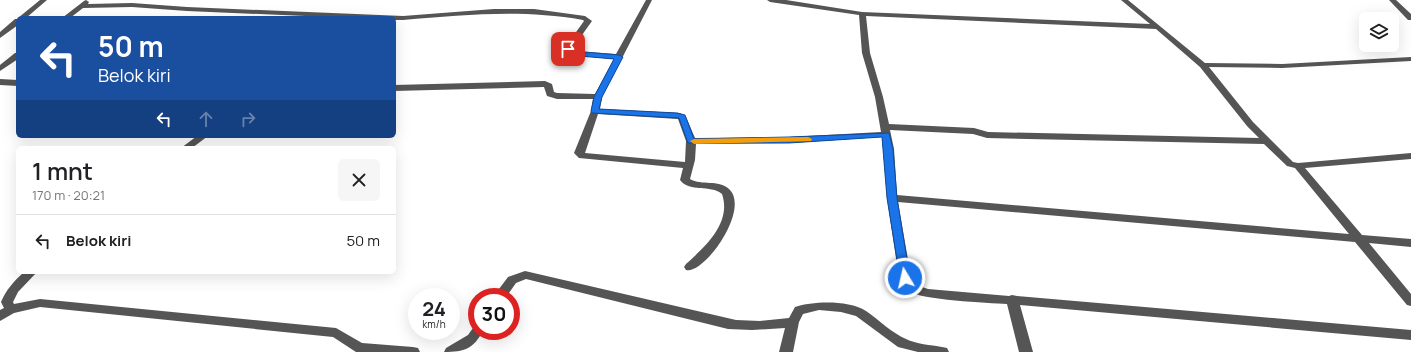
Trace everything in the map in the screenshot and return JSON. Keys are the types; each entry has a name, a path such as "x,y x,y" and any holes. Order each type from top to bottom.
{"street":[{"path":"24,16 44,0"},
{"path":"648,0 598,97 595,111 579,153 582,156 688,165"},
{"path":"770,0 831,8 862,14 1158,27"},
{"path":"1124,0 1203,65 1250,124 1290,164 1298,166 1411,156"},
{"path":"1392,0 1411,18"},
{"path":"69,16 87,2 187,9 355,16"},
{"path":"396,18 494,11 557,12 585,18 588,21 568,49 571,53 619,57"},
{"path":"862,14 866,53 879,97 889,149 892,198 905,278 912,288 928,293 1012,299 1411,335"},
{"path":"0,36 16,23"},
{"path":"0,69 16,57"},
{"path":"1203,65 1282,66 1411,59"},
{"path":"0,82 16,83"},
{"path":"396,88 545,84 549,86 550,94 557,96 598,97"},
{"path":"595,111 677,115 682,117 691,141 685,180 688,183 718,187 724,190 728,194 730,206 723,231 709,250 690,267"},
{"path":"691,141 789,140 885,131 974,131 987,135 1266,141"},
{"path":"189,146 200,138"},
{"path":"1298,166 1411,302"},
{"path":"892,198 1411,243"},
{"path":"11,309 7,302 10,294 18,283 29,274"},
{"path":"506,288 512,280 525,275 728,324 763,326 792,322"},
{"path":"1012,299 1026,352"},
{"path":"0,316 11,309 40,303 336,333 359,348 413,352"},
{"path":"786,352 792,322 799,310 819,306 841,308 860,312 903,344 942,352"},
{"path":"451,352 470,340"}],"slow traffic":[{"path":"694,141 808,139"}],"route":[{"path":"568,49 571,53 619,57 598,97 595,111 677,115 682,117 691,141 848,138 886,134 889,149 892,198 905,278"}]}
